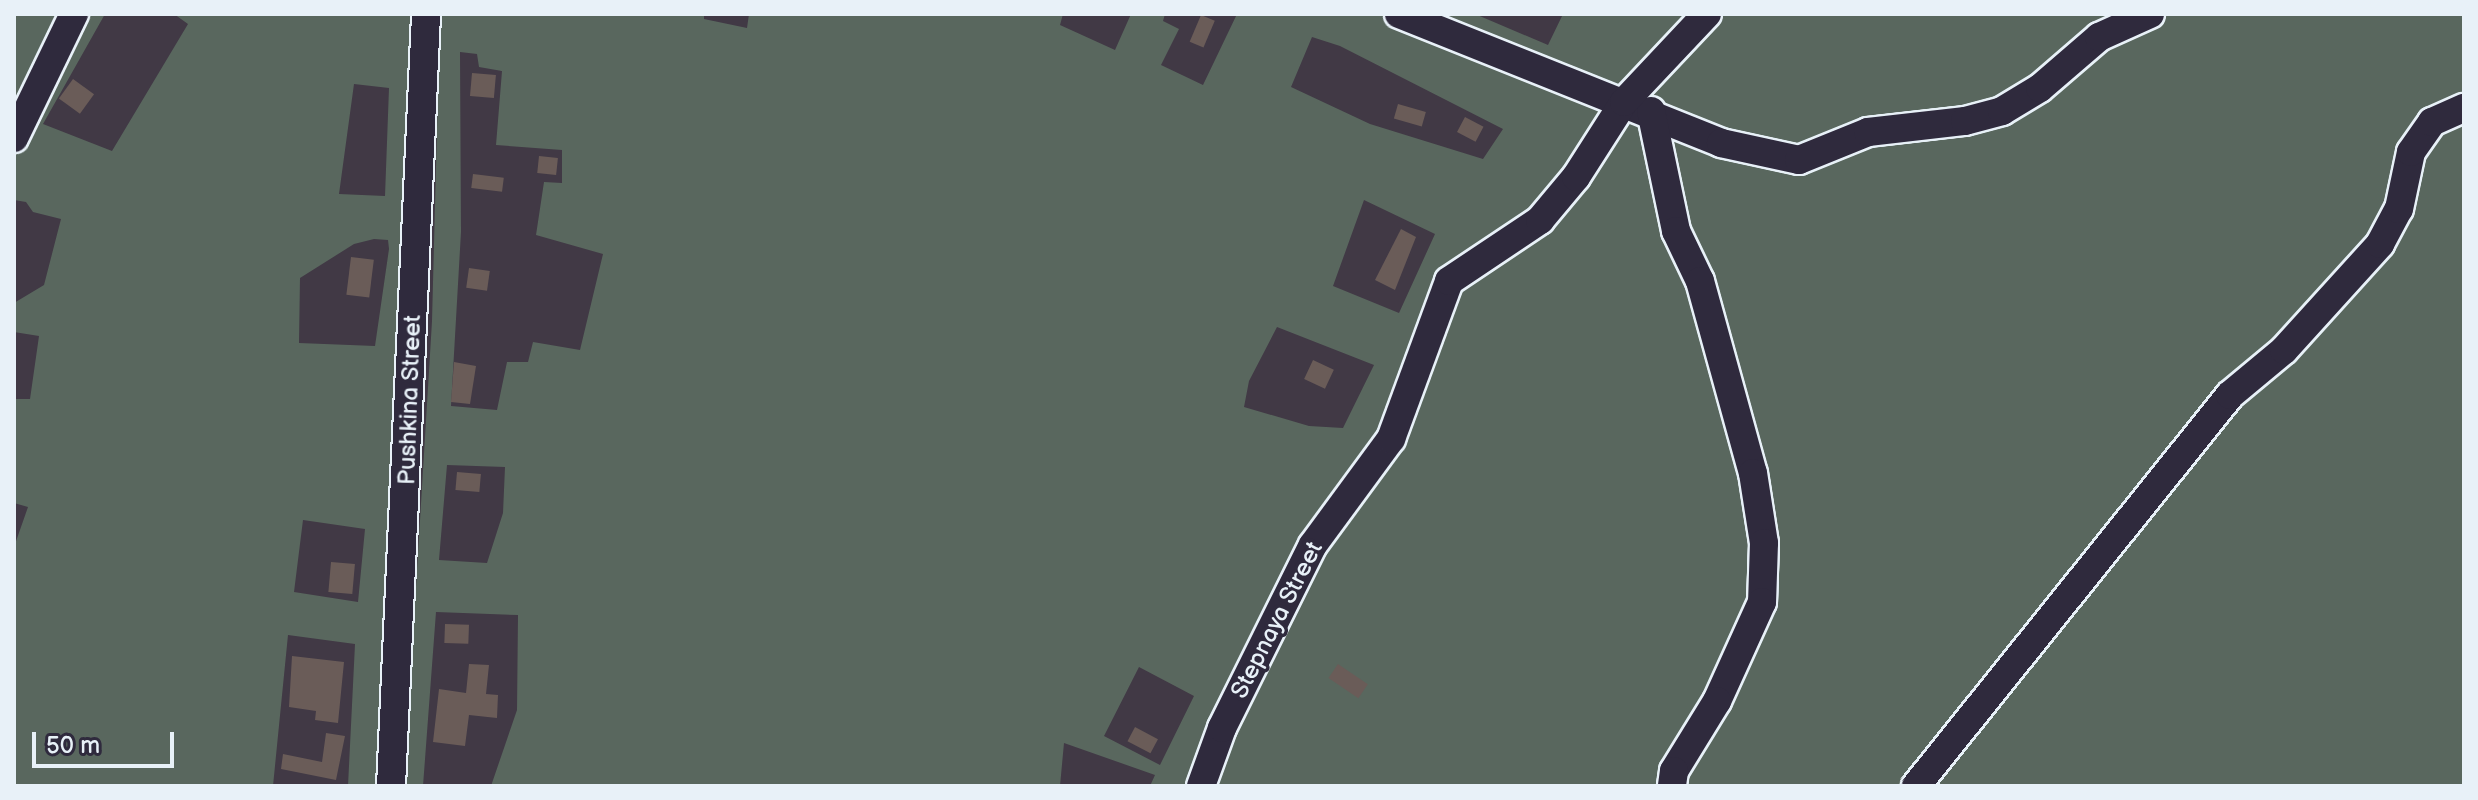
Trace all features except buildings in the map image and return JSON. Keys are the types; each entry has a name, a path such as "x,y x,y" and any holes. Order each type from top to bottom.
{"street":[{"path":"14,138 74,14"},
{"name":"Pushkina Street","path":"391,786 426,14"},
{"path":"1399,14 1651,111 1721,143 1799,160 1868,132 1965,121 2002,111 2040,88 2099,37 2150,14"},
{"name":"Stepnaya Street","path":"1201,786 1222,728 1313,545 1391,439 1449,281 1540,220 1576,177 1624,102 1707,14"},
{"path":"1916,786 2230,395 2284,350 2380,244 2399,209 2411,152 2432,122 2462,109"},
{"path":"1651,111 1676,231 1700,281 1753,473 1764,543 1762,602 1717,701 1674,771 1672,786"}],"shaded area":[{"path":"14,14 66,14 14,128"},
{"path":"79,14 105,14 43,124 112,151 188,24 174,14 412,14 378,786 348,786 355,644 288,635 273,786 14,786 14,547 28,507 14,503 14,399 30,399 39,336 14,332 14,303 44,285 61,219 33,212 26,202 14,200 14,154","holes":["354,84 389,88 385,196 339,194","374,239 388,240 375,346 299,343 300,278 354,244","303,520 365,529 358,602 294,592"]},
{"path":"440,14 704,14 704,19 747,28 749,14 1063,14 1060,25 1115,50 1131,14 1165,14 1163,21 1179,29 1161,65 1203,85 1237,14 1382,14 1408,22 1415,14 1475,14 1548,45 1563,14 2464,14 2464,786 1209,786 1233,721 1381,445 1194,786 1150,786 1155,775 1064,743 1060,786 491,786 517,710 518,615 436,612 423,786 404,786 432,321","holes":["1312,37 1340,46 1503,129 1483,159 1370,124 1291,87","460,52 477,54 479,67 502,71 496,145 562,150 562,183 544,182 536,235 603,254 580,350 533,342 528,362 507,362 497,410 451,406 461,232","1364,200 1435,234 1399,313 1333,286","1277,327 1374,365 1343,428 1309,426 1244,407 1249,381","447,465 505,467 503,513 487,563 439,560","1139,667 1194,696 1160,765 1104,736"]}]}
